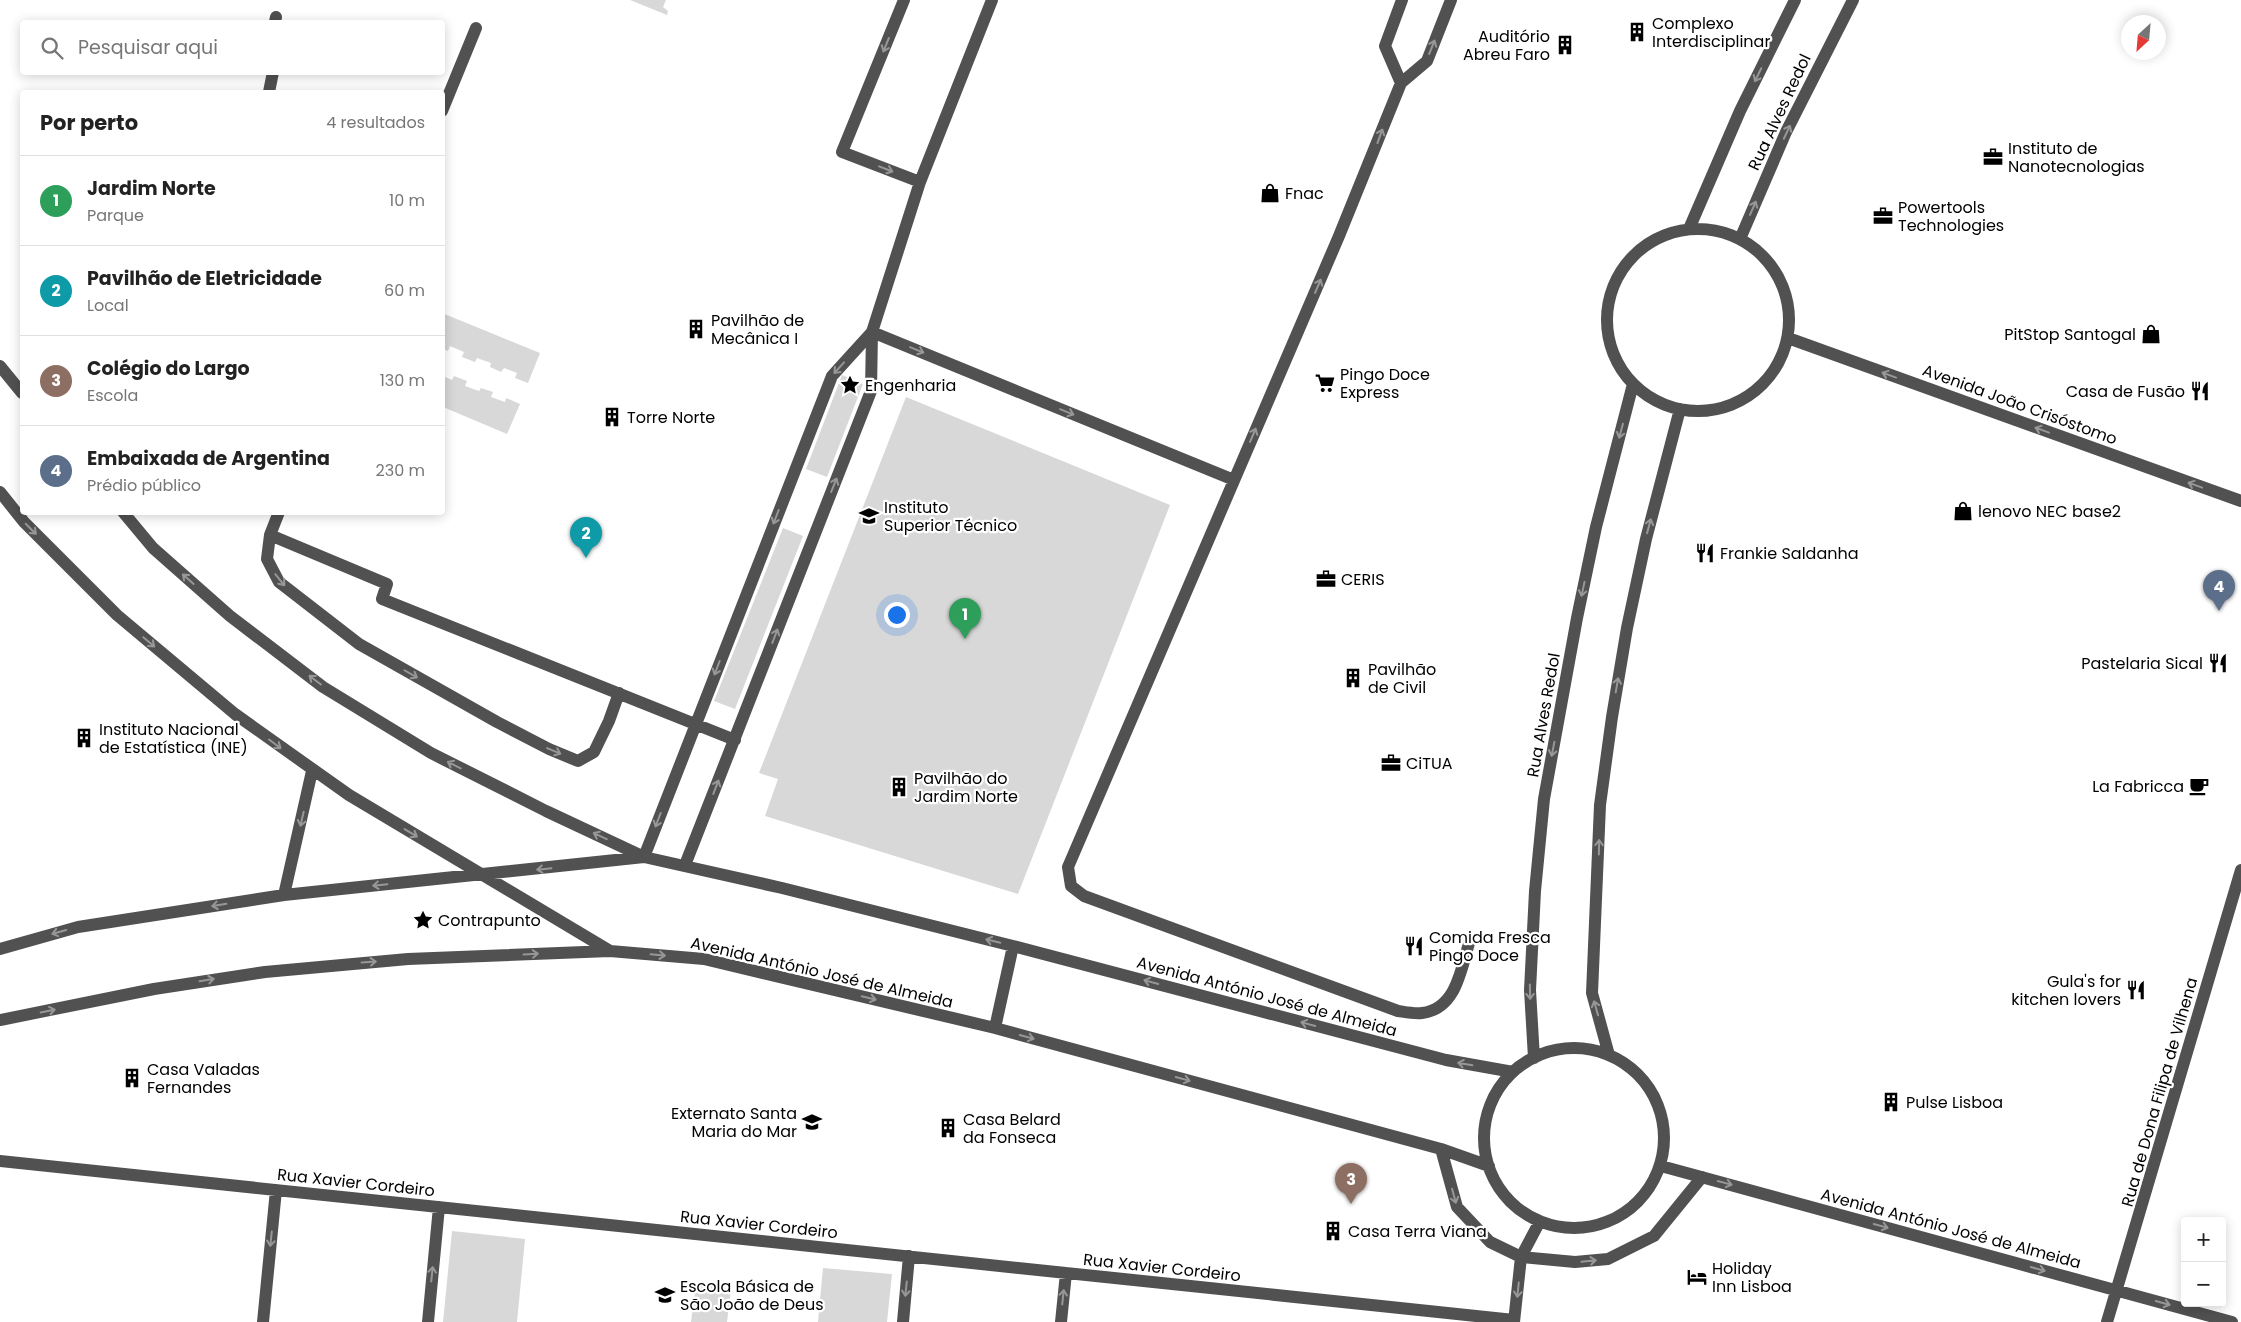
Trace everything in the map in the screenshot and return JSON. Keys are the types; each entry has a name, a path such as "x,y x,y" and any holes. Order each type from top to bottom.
{"street":[{"path":"904,0 842,152 920,182"},
{"path":"685,865 871,391 872,332 920,182 992,0"},
{"path":"1401,83 1385,46 1402,0"},
{"path":"1452,0 1427,61 1401,83 1339,236 1068,867 1071,886 1084,896 1398,1011 1421,1014 1441,1007 1455,990 1470,940"},
{"path":"1688,229 1740,111 1795,0"},
{"name":"Rua Alves Redol","path":"1740,239 1786,132 1853,0"},
{"path":"445,104 476,28"},
{"path":"269,90 272,75"},
{"path":"1688,229 1715,231 1740,239 1769,263 1782,286 1789,311 1788,338 1785,350 1773,372 1760,387 1744,399 1720,409 1694,411 1680,409 1657,401 1633,384 1619,366 1609,342 1607,317 1611,291 1623,267 1641,249 1663,236 1688,229"},
{"path":"872,332 1234,480"},
{"path":"644,857 832,376 872,332"},
{"name":"Avenida João Crisóstomo","path":"1788,338 2241,501"},
{"path":"0,366 20,391"},
{"name":"Rua Alves Redol","path":"1534,1058 1530,990 1535,897 1544,799 1577,618 1596,527 1633,384"},
{"path":"1610,1055 1592,993 1600,806 1627,628 1646,540 1680,409"},
{"path":"0,492 24,522 117,615 235,714 312,771 481,876 610,951"},
{"path":"126,515 153,548 230,616 324,687 431,753 546,811 644,857"},
{"path":"278,515 270,535 266,559 279,582 359,644 497,722 578,761 594,752 609,721 619,693"},
{"path":"270,535 387,584 382,599 735,740"},
{"path":"284,894 312,771"},
{"path":"0,949 78,927 284,894 481,876 644,857"},
{"name":"Avenida António José de Almeida","path":"644,857 685,865 1014,946 1446,1060 1513,1072"},
{"name":"Rua de Dona Filipa de Vilhena","path":"2107,1322 2241,870"},
{"path":"995,1028 1014,946"},
{"name":"Avenida António José de Almeida","path":"0,1020 154,989 265,972 408,960 610,951 704,960 995,1028 1441,1148 1489,1166"},
{"path":"1584,1049 1610,1055 1631,1069 1649,1088 1660,1111 1665,1136 1661,1166 1652,1185 1636,1205 1614,1219 1590,1227 1564,1228 1540,1221 1518,1208 1512,1202 1500,1189 1489,1166 1484,1141 1487,1116 1497,1092 1513,1072 1534,1058 1559,1050 1584,1049"},
{"path":"1441,1148 1457,1207 1490,1242 1521,1257 1575,1262 1608,1259 1654,1236 1702,1177"},
{"name":"Rua Xavier Cordeiro","path":"0,1161 1514,1321"},
{"name":"Avenida António José de Almeida","path":"1661,1166 2232,1322"},
{"path":"263,1322 276,1190"},
{"path":"428,1322 439,1207"},
{"path":"1514,1321 1521,1257 1540,1221"},
{"path":"903,1322 909,1256"},
{"path":"1061,1322 1066,1273"}],"shaded area":[{"path":"630,0 666,0 663,7 668,11 667,15"},
{"path":"445,314 540,353 528,383 515,378 517,373 504,368 501,372 490,367 491,363 477,358 475,362 462,357 464,352 450,346 448,351 445,350"},
{"path":"842,375 863,384 827,477 806,469"},
{"path":"454,376 467,381 465,386 479,391 481,388 493,392 491,397 505,402 506,398 520,404 507,434 445,408 445,377 452,380"},
{"path":"906,397 1170,505 1018,894 765,816 778,779 759,773"},
{"path":"783,528 803,536 735,709 714,701"},
{"path":"452,1231 525,1239 517,1322 443,1322"},
{"path":"823,1268 892,1274 887,1322 818,1322"},
{"path":"696,1285 731,1289 727,1322 691,1322"}],"place":[{"name":"Complexo Interdisciplinar","path":"1637,32"},
{"name":"Auditório Abreu Faro","path":"1565,45"},
{"name":"Instituto de Nanotecnologias","path":"1993,157"},
{"name":"Fnac","path":"1270,193"},
{"name":"Powertools Technologies","path":"1883,216"},
{"name":"Pavilhão de Mecânica I","path":"696,329"},
{"name":"PitStop Santogal","path":"2151,334"},
{"name":"Pingo Doce Express","path":"1325,383"},
{"name":"Engenharia","path":"850,385"},
{"name":"Casa de Fusão","path":"2200,391"},
{"name":"Torre Norte","path":"612,417"},
{"name":"lenovo NEC base2","path":"1963,511"},
{"name":"Instituto Superior Técnico","path":"869,516"},
{"name":"Frankie Saldanha","path":"1705,553"},
{"name":"Pavilhão de Eletricidade","path":"586,558"},
{"name":"CERIS","path":"1326,579"},
{"name":"Embaixada de Argentina","path":"2219,611"},
{"name":"Jardim Norte","path":"965,639"},
{"name":"Pastelaria Sical","path":"2218,663"},
{"name":"Pavilhão de Civil","path":"1353,678"},
{"name":"Instituto Nacional de Estatística (INE)","path":"84,738"},
{"name":"CiTUA","path":"1391,763"},
{"name":"La Fabricca","path":"2199,786"},
{"name":"Pavilhão do Jardim Norte","path":"899,787"},
{"name":"Contrapunto","path":"423,920"},
{"name":"Comida Fresca Pingo Doce","path":"1414,946"},
{"name":"Gula's for kitchen lovers","path":"2136,990"},
{"name":"Casa Valadas Fernandes","path":"132,1078"},
{"name":"Pulse Lisboa","path":"1891,1102"},
{"name":"Externato Santa Maria do Mar","path":"812,1122"},
{"name":"Casa Belard da Fonseca","path":"948,1128"},
{"name":"Colégio do Largo","path":"1351,1204"},
{"name":"Casa Terra Viana","path":"1333,1231"},
{"name":"Holiday Inn Lisboa","path":"1697,1277"},
{"name":"Escola Básica de São João de Deus","path":"665,1295"}]}
